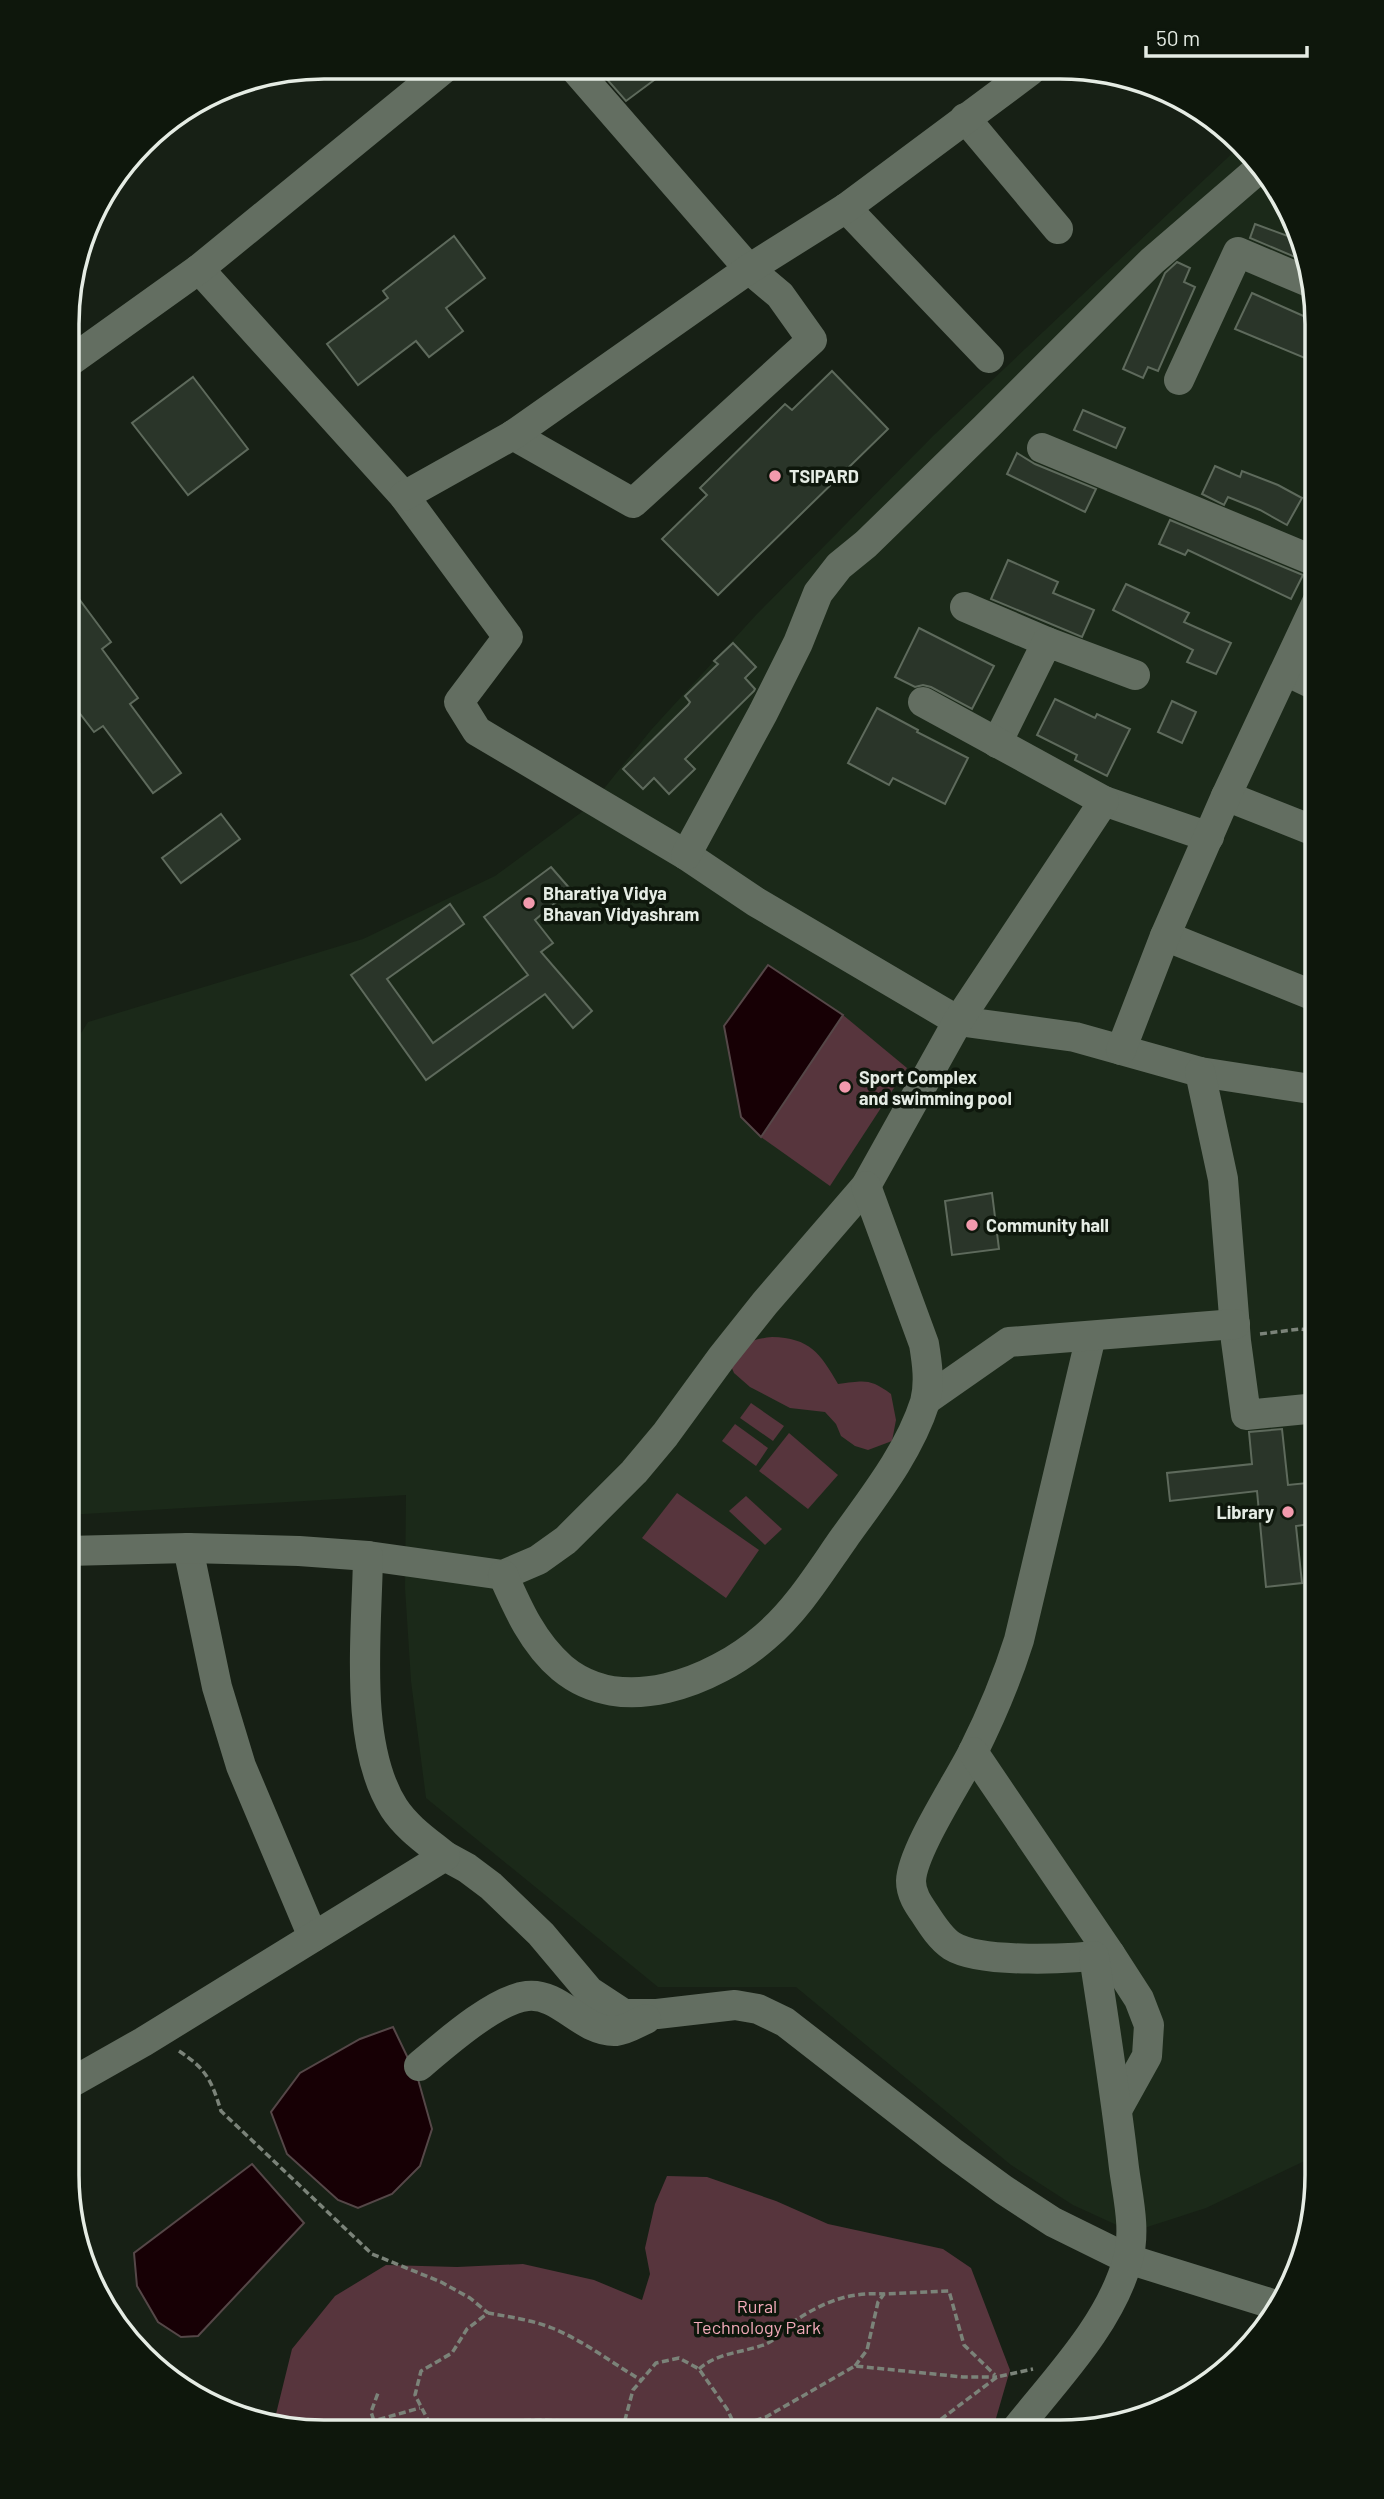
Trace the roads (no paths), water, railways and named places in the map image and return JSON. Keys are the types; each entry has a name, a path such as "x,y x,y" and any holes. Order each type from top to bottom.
{"street":[{"path":"79,355 199,269 431,79"},
{"path":"513,435 633,503 812,340 780,295 749,269 584,79"},
{"path":"404,496 513,435 749,269 846,208 1019,79"},
{"path":"965,118 1058,229"},
{"path":"686,855 763,713 798,643 818,593 839,566 866,544 1152,261 1254,174"},
{"path":"846,208 989,358"},
{"path":"1178,380 1238,252 1301,279"},
{"path":"199,269 404,496 508,637 459,702 477,731 686,855 756,902 958,1021 1075,1037 1200,1072 1305,1088"},
{"path":"1042,447 1305,557"},
{"path":"965,607 1135,675"},
{"path":"1121,1050 1226,796 1305,629"},
{"path":"996,743 1047,642"},
{"path":"1286,671 1305,680"},
{"path":"923,702 1104,800 1209,837"},
{"path":"1226,796 1305,827"},
{"path":"79,1551 188,1548 299,1551 368,1556 503,1575 538,1560 566,1540 634,1472 765,1303 866,1186 958,1021 1104,800"},
{"path":"1166,936 1305,992"},
{"path":"1200,1072 1223,1178 1235,1332 1246,1415 1305,1409"},
{"path":"503,1575 520,1615 541,1647 563,1669 594,1686 632,1694 677,1686 724,1667 765,1637 795,1606 881,1486 909,1438 926,1400 928,1370 924,1344 866,1186"},
{"path":"926,1400 1009,1342 1091,1336 1235,1332"},
{"path":"1091,1336 1019,1640 1009,1670 973,1752 916,1857 911,1880 914,1898 936,1931 952,1946 1000,1958 1102,1955"},
{"path":"188,1548 217,1688 241,1766 313,1937"},
{"path":"368,1556 365,1650 370,1745 378,1779 396,1811 415,1832 445,1856 491,1886 541,1934 589,1991 624,2014 657,2014 735,2006 758,2009 785,2022 1004,2190 1053,2222 1128,2259 1269,2303"},
{"path":"973,1752 1102,1955 1139,1999 1149,2025 1147,2056 1118,2110"},
{"path":"79,2078 143,2042 445,1856"},
{"path":"1024,2420 1095,2327 1114,2295 1128,2259 1132,2232 1102,1955"},
{"path":"419,2066 480,2019 525,1996 552,2001 598,2027 615,2031 657,2014"}],"place":[{"name":"TSIPARD","path":"775,476"},
{"name":"Bharatiya Vidya Bhavan Vidyashram","path":"529,903"},
{"name":"Sport Complex and swimming pool","path":"845,1087"},
{"name":"Community hall","path":"972,1225"},
{"name":"Library","path":"1288,1512"}],"park label":[{"name":"Rural Technology Park","path":"757,2316"}]}
